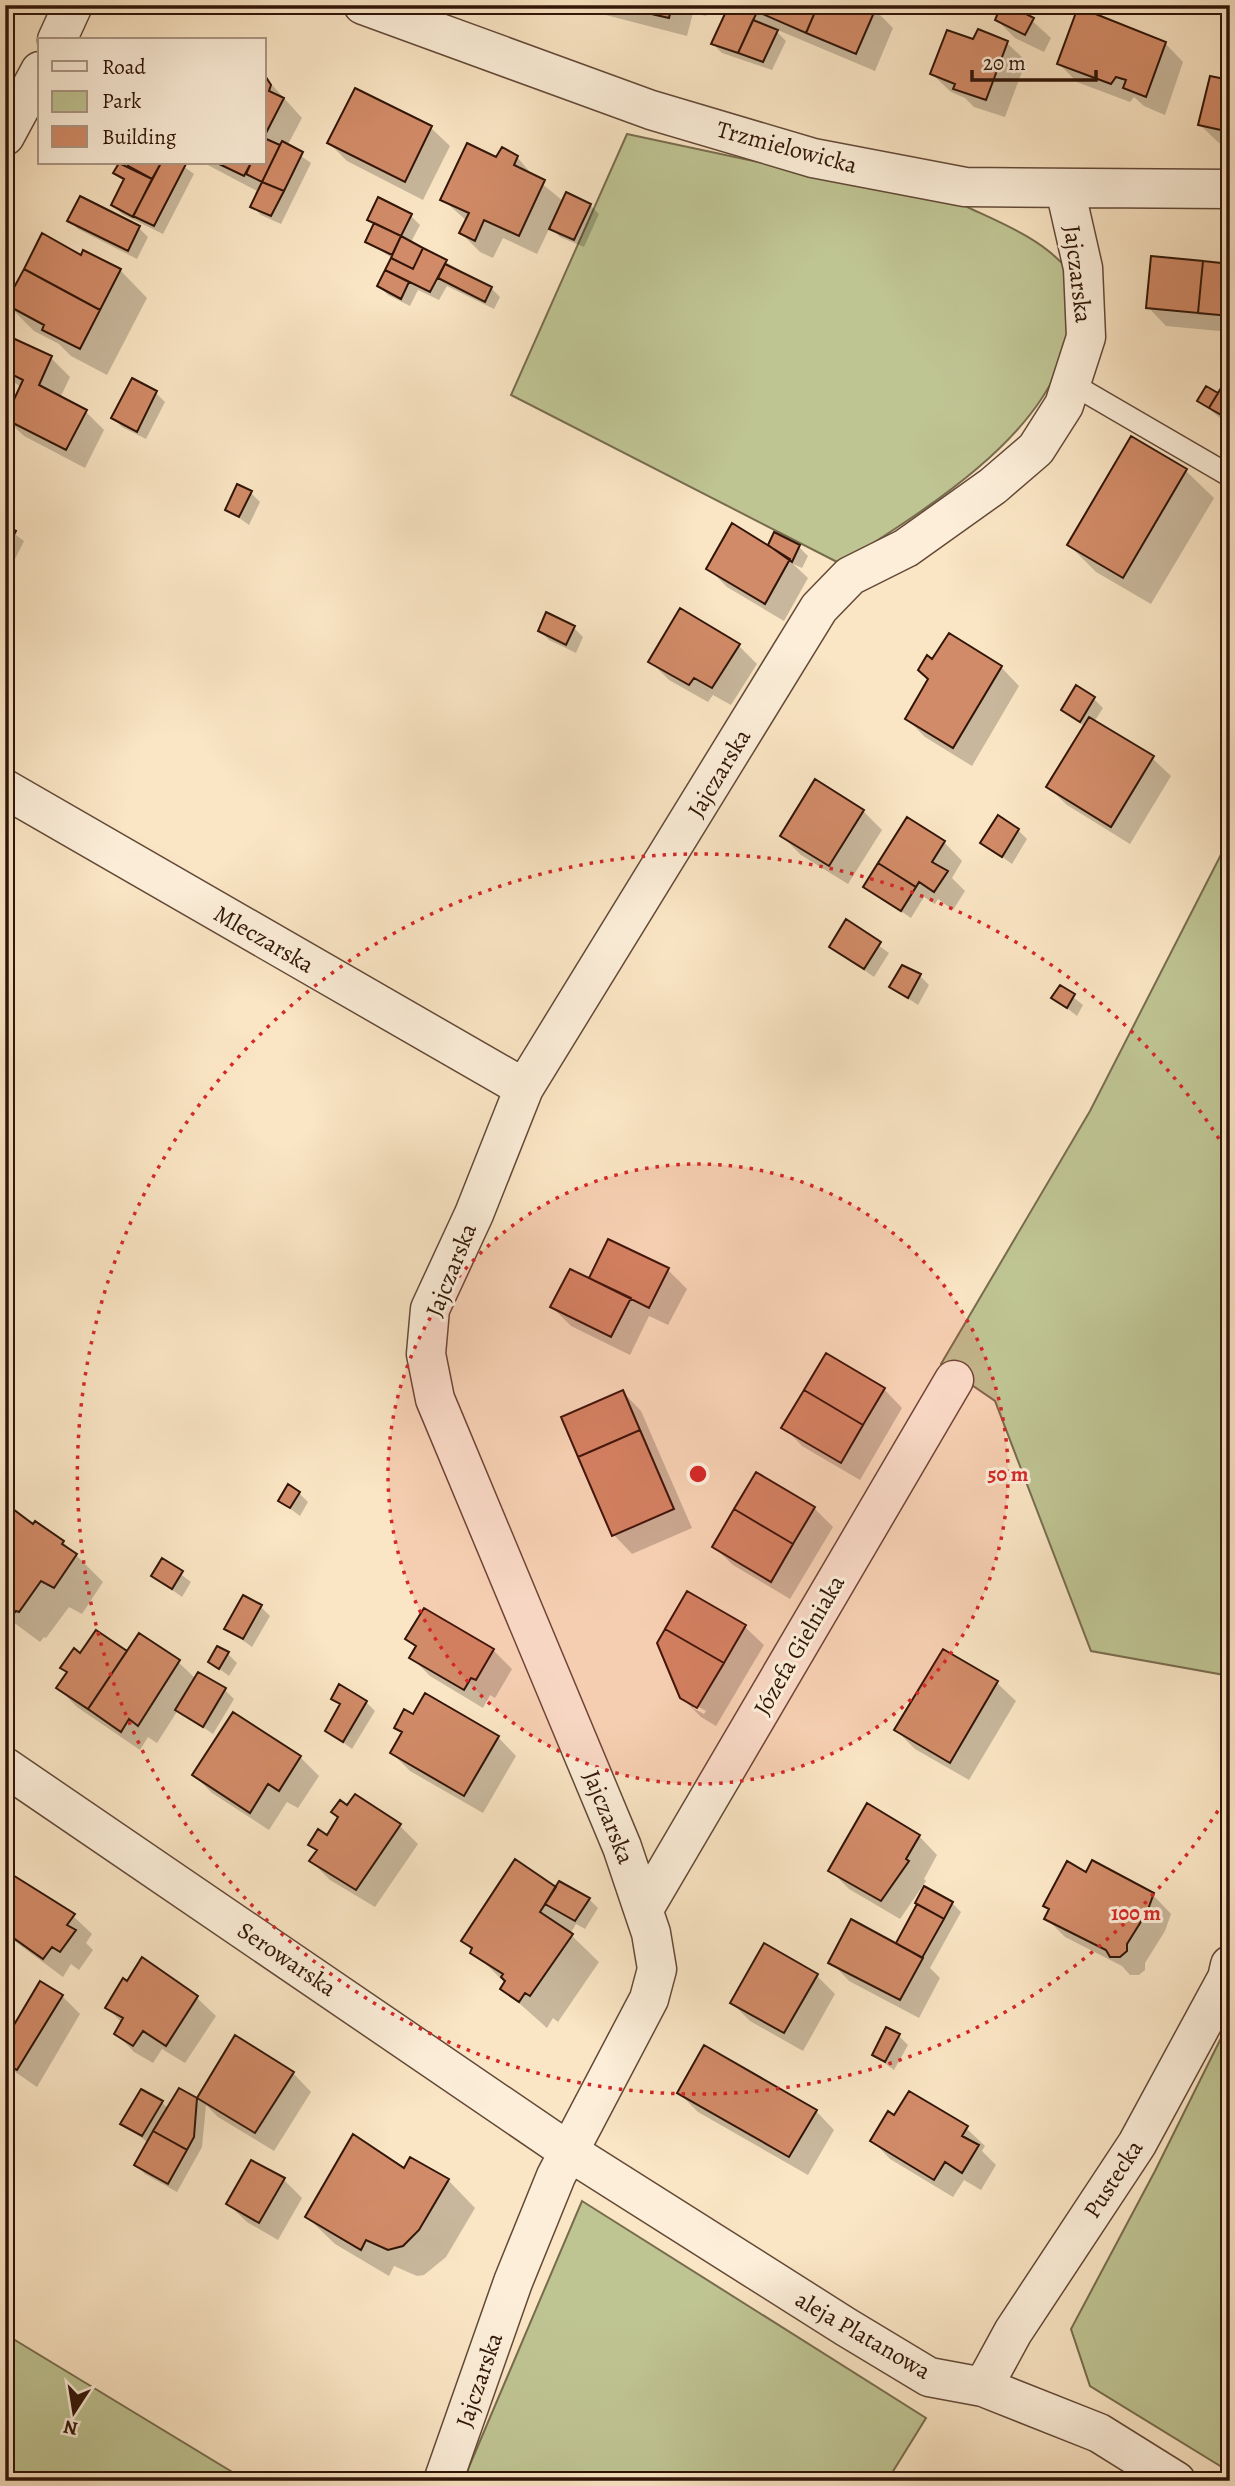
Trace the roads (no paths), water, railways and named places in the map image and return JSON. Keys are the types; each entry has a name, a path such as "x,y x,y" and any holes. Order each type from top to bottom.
{"street":[{"path":"58,38 73,5"},
{"name":"Trzmielowicka","path":"363,5 651,110 813,158 965,187 1065,190 1230,189"},
{"path":"5,136 38,75"},
{"name":"Jajczarska","path":"443,2481 513,2282 568,2151 649,1999 657,1969 645,1909 622,1847 435,1399 426,1354 430,1309 474,1214 524,1088 818,608 850,576 906,548 993,486 1036,449 1064,405 1086,337 1083,268 1065,190"},
{"name":"Mleczarska","path":"5,789 524,1088"},
{"name":"Józefa Gielniaka","path":"645,1909 954,1380"},
{"name":"Serowarska","path":"5,1767 568,2151"},
{"name":"Pustecka","path":"983,2387 1013,2332 1137,2144 1229,1974"},
{"name":"aleja Platanowa","path":"568,2151 749,2267 929,2377 983,2387 1099,2433 1177,2481"}],"lane":[{"path":"1072,384 1230,476"}]}
